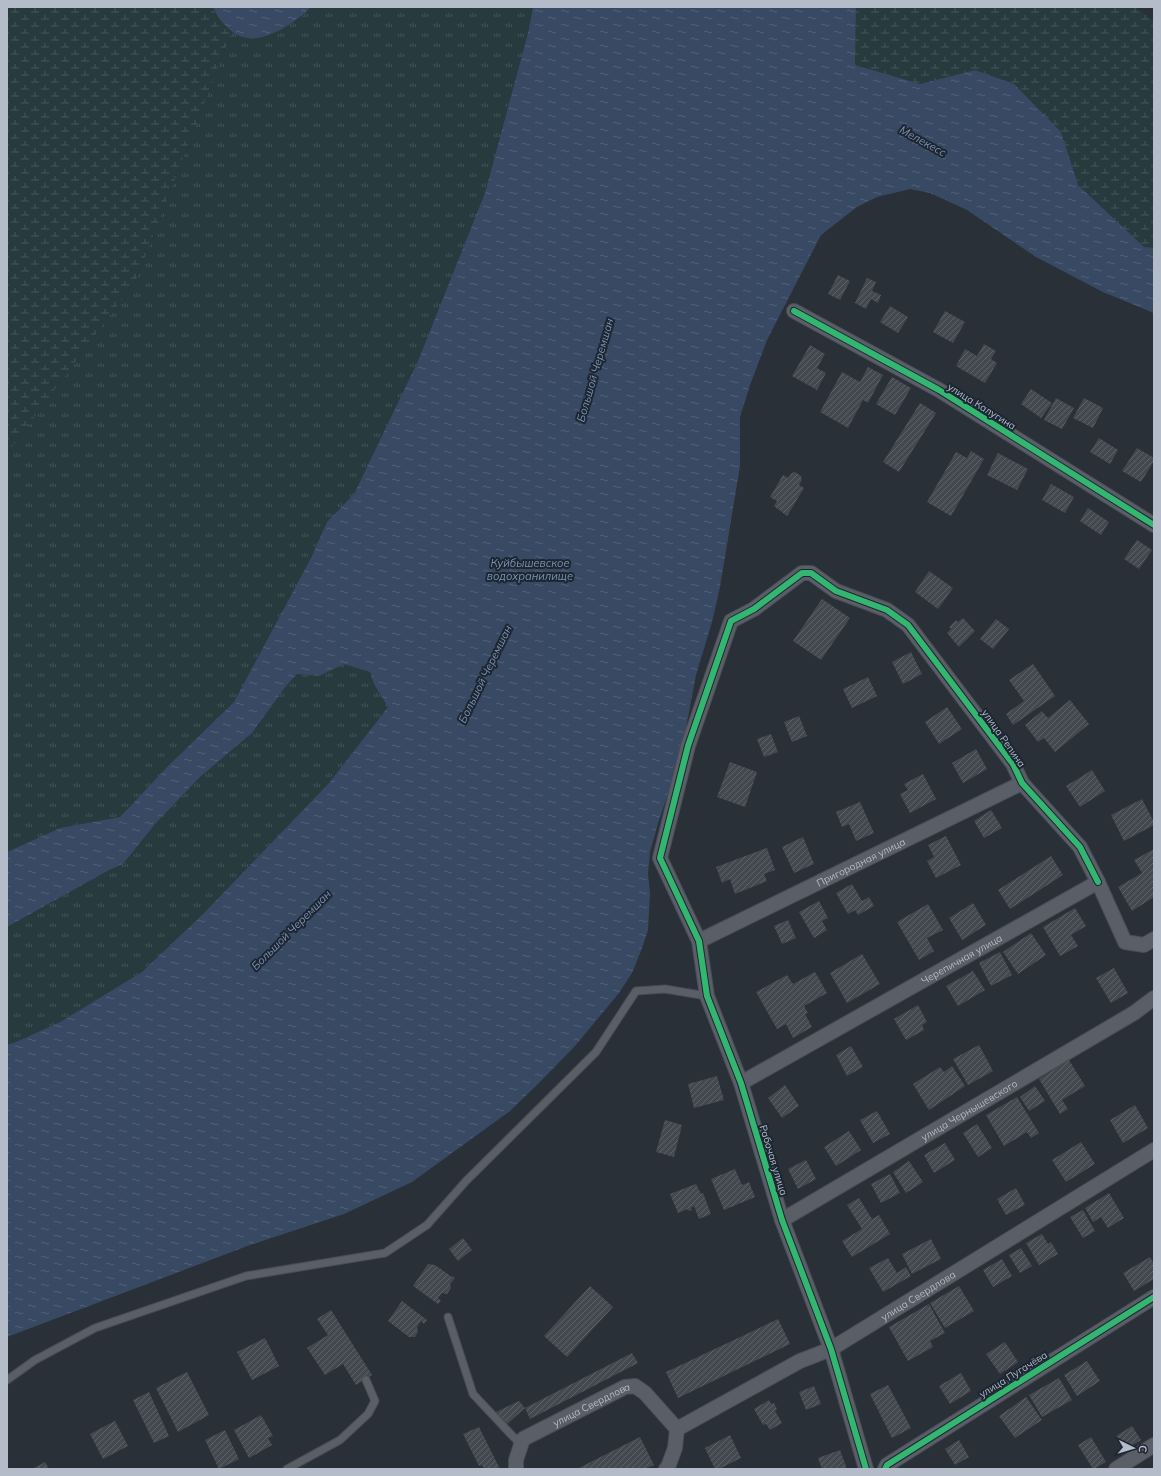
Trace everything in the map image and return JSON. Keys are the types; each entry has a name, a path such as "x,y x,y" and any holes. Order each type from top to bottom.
{"street":[{"name":"улица Калугина","path":"794,311 939,390 1154,525"},
{"name":"улица Репина","path":"660,858 688,746 731,621 754,609 802,573 811,573 836,591 887,610 908,625 1013,764 1022,783 1080,847 1098,882"},
{"name":"Пригородная улица","path":"699,940 1022,783"},
{"name":"Рабочая улица","path":"660,858 699,940 707,996 741,1083 782,1220 831,1349 866,1469"},
{"path":"1098,882 1125,942 1144,945 1154,939"},
{"name":"Черепичная улица","path":"741,1083 1098,882"},
{"name":"улица Чернышевского","path":"782,1220 1134,1013 1154,998"},
{"name":"улица Свердлова","path":"521,1445 523,1439 625,1387 635,1386 645,1393 677,1429 800,1361 831,1349 1154,1150"},
{"name":"улица Пугачёва","path":"885,1469 886,1466 1154,1297"},
{"path":"666,1469 676,1448 677,1429"},
{"path":"516,1469 516,1460 521,1445"},
{"path":"1116,1469 1154,1445"}],"lane":[{"path":"7,1380 35,1360 95,1328 246,1276 385,1252 427,1225 466,1181 596,1052 636,991 665,989 707,996"},
{"path":"448,1317 472,1394 521,1445"},
{"path":"287,1469 340,1440 368,1414 375,1401 366,1380"}],"green space":[{"path":"7,7 213,7 216,16 232,31 136,280 7,454"},
{"path":"311,7 533,7 528,33 485,193 418,361 354,494 327,522 312,556 234,702 169,765 120,817 60,828 7,852 7,454 136,280 232,31 242,37 252,38 270,35 289,25"},
{"path":"856,7 1135,7 1154,21 1154,248 1144,248 1078,185 1061,132 975,70 920,84 855,65"},
{"path":"344,664 370,672 374,684 388,707 329,783 204,913 142,972 60,1022 7,1045 7,927 109,870 123,864 156,823 200,777 252,733 286,686 297,674 319,676"}],"water":[{"path":"213,7 311,7 289,25 280,30 270,35 252,38 241,36 232,32 219,18"},
{"name":"Куйбышевское водохранилище","path":"533,7 856,7 855,65 920,84 975,70 1014,84 1061,132 1078,185 1144,247 1154,248 1154,313 1103,292 1036,257 967,210 930,193 910,189 877,197 857,207 821,235 767,340 740,417 740,466 720,587 712,622 696,675 680,760 659,820 650,852 648,874 650,893 648,930 632,973 619,993 575,1046 510,1111 412,1182 344,1214 250,1245 7,1337 7,1045 60,1022 142,972 204,913 329,783 388,707 374,684 370,672 344,664 319,676 297,674 286,686 252,733 200,777 156,823 123,864 109,870 7,927 7,852 60,828 120,817 169,765 234,702 312,556 327,522 354,494 418,361 485,193 528,33"}],"building":[{"path":"838,275 850,281 840,300 828,294"},
{"path":"867,278 876,282 872,291 881,295 878,303 871,299 866,309 855,303"},
{"path":"890,306 908,317 898,333 880,322"},
{"path":"945,311 965,322 953,343 933,332"},
{"path":"984,344 996,351 991,359 997,363 985,383 956,366 965,349 977,356"},
{"path":"810,345 825,354 817,368 826,373 817,390 792,376"},
{"path":"868,367 883,375 868,403 863,400 848,428 820,412 842,372 860,382"},
{"path":"892,377 911,388 895,415 876,404"},
{"path":"1031,389 1052,403 1041,418 1021,404"},
{"path":"1056,398 1074,408 1062,429 1044,420"},
{"path":"1084,398 1103,408 1093,428 1073,418"},
{"path":"920,403 936,413 899,472 883,462"},
{"path":"1099,438 1118,450 1110,464 1090,452"},
{"path":"1137,448 1154,458 1154,461 1141,482 1122,471"},
{"path":"971,451 984,459 951,516 927,502 956,452 967,458"},
{"path":"998,453 1028,469 1017,490 987,475"},
{"path":"795,472 801,476 802,480 799,485 804,488 787,516 774,506 777,501 770,497 783,475 788,478"},
{"path":"1051,484 1074,497 1065,513 1042,500"},
{"path":"1088,508 1109,522 1101,535 1080,521"},
{"path":"1137,540 1152,550 1139,569 1124,559"},
{"path":"929,571 953,588 938,609 915,592"},
{"path":"822,599 850,618 821,660 793,641"},
{"path":"963,618 975,631 959,647 947,633 951,629 949,627 956,620 958,622"},
{"path":"996,619 1009,629 993,649 980,639"},
{"path":"911,652 922,674 903,684 892,662"},
{"path":"1033,664 1055,696 1013,725 1006,714 1024,701 1009,680"},
{"path":"868,677 877,696 852,708 843,689"},
{"path":"1070,700 1089,724 1055,752 1044,738 1038,742 1025,725 1042,711 1048,718"},
{"path":"947,707 962,729 939,744 925,722"},
{"path":"799,716 807,736 792,742 784,722"},
{"path":"771,734 778,752 764,757 757,739"},
{"path":"976,749 987,769 963,783 952,763"},
{"path":"730,762 757,772 745,807 717,797"},
{"path":"1092,770 1105,791 1080,807 1066,786"},
{"path":"923,774 936,799 910,813 900,794 908,790 904,784"},
{"path":"1142,799 1154,822 1154,825 1124,841 1111,815"},
{"path":"860,802 874,833 856,841 849,824 842,827 836,812"},
{"path":"991,810 1002,828 984,838 974,821"},
{"path":"946,836 961,865 936,878 927,861 934,857 928,845"},
{"path":"803,837 814,864 794,873 782,847"},
{"path":"767,848 775,870 764,874 767,881 735,894 730,879 722,883 716,867"},
{"path":"1154,849 1154,897 1132,911 1118,887 1142,873 1134,860"},
{"path":"1051,856 1063,875 1010,909 998,890"},
{"path":"852,884 862,901 869,897 874,906 858,915 855,910 848,914 836,893"},
{"path":"819,901 828,918 822,921 827,930 814,938 799,912"},
{"path":"973,903 986,925 962,940 949,918"},
{"path":"928,904 943,930 927,938 934,951 919,960 897,922"},
{"path":"1075,908 1086,926 1071,935 1078,946 1060,956 1043,927"},
{"path":"788,920 796,938 782,944 774,926"},
{"path":"1031,933 1046,955 1018,974 1003,952"},
{"path":"1000,952 1012,975 991,986 979,963"},
{"path":"862,954 880,984 847,1003 830,973"},
{"path":"1114,968 1128,993 1111,1003 1096,978"},
{"path":"973,971 985,990 958,1006 946,986"},
{"path":"815,972 827,993 804,1006 808,1013 805,1014 812,1027 793,1038 786,1024 777,1029 756,992 787,975 793,984"},
{"path":"918,1005 927,1022 922,1025 924,1030 906,1040 894,1019"},
{"path":"979,1045 993,1071 968,1085 953,1059"},
{"path":"851,1046 863,1067 847,1076 836,1055"},
{"path":"1069,1060 1085,1086 1062,1100 1068,1109 1060,1114 1039,1079"},
{"path":"952,1066 965,1086 929,1110 913,1084 940,1067 944,1072"},
{"path":"717,1076 724,1100 694,1108 688,1084"},
{"path":"785,1085 799,1106 782,1118 768,1098"},
{"path":"1035,1086 1045,1101 1029,1111 1020,1097"},
{"path":"1017,1097 1039,1133 1031,1138 1027,1132 1004,1146 986,1115"},
{"path":"1135,1105 1148,1128 1123,1143 1110,1120"},
{"path":"877,1111 890,1134 873,1143 860,1120"},
{"path":"665,1120 682,1125 674,1157 656,1152"},
{"path":"977,1124 992,1148 978,1157 963,1133"},
{"path":"849,1131 861,1150 836,1166 824,1147"},
{"path":"1081,1142 1095,1164 1066,1182 1052,1160"},
{"path":"945,1143 955,1160 934,1173 924,1155"},
{"path":"806,1160 816,1179 798,1189 788,1169"},
{"path":"909,1161 923,1182 906,1193 893,1172"},
{"path":"735,1169 742,1185 749,1182 755,1197 724,1210 711,1179"},
{"path":"890,1174 900,1193 881,1203 871,1184"},
{"path":"696,1184 701,1194 703,1193 711,1214 699,1219 694,1206 691,1208 692,1210 689,1211 688,1209 678,1213 670,1194"},
{"path":"1016,1188 1025,1205 1006,1215 997,1199"},
{"path":"1109,1193 1124,1218 1108,1228 1101,1217 1093,1222 1085,1208"},
{"path":"859,1198 872,1219 879,1215 890,1234 852,1257 842,1241 862,1229 847,1205"},
{"path":"1083,1210 1095,1231 1083,1238 1070,1217"},
{"path":"1042,1234 1048,1244 1051,1242 1058,1254 1039,1265 1026,1243"},
{"path":"463,1238 472,1250 458,1261 449,1249"},
{"path":"931,1239 941,1259 912,1274 902,1254"},
{"path":"1021,1248 1032,1266 1020,1273 1009,1255"},
{"path":"1150,1257 1154,1264 1154,1279 1134,1291 1123,1273"},
{"path":"888,1258 897,1273 906,1267 911,1276 883,1292 869,1268"},
{"path":"1002,1259 1012,1276 993,1287 983,1270"},
{"path":"428,1264 435,1265 455,1278 450,1284 451,1288 447,1294 442,1293 438,1298 441,1301 438,1304 413,1286"},
{"path":"590,1286 613,1307 567,1357 544,1336"},
{"path":"959,1286 974,1311 945,1328 930,1303"},
{"path":"402,1301 427,1320 424,1324 421,1321 417,1327 418,1332 415,1337 409,1337 388,1321"},
{"path":"929,1304 945,1333 930,1341 933,1347 908,1361 889,1327"},
{"path":"331,1310 372,1375 356,1385 343,1364 325,1375 307,1348 328,1335 317,1319"},
{"path":"778,1319 790,1344 678,1398 666,1372"},
{"path":"265,1338 279,1366 252,1380 237,1352"},
{"path":"1005,1342 1018,1362 1000,1374 986,1354"},
{"path":"632,1353 638,1363 530,1419 525,1408"},
{"path":"1087,1361 1100,1381 1077,1396 1064,1375"},
{"path":"187,1372 209,1415 178,1432 156,1388"},
{"path":"961,1373 971,1391 950,1404 939,1386"},
{"path":"1059,1378 1072,1400 1042,1417 1029,1395"},
{"path":"888,1385 911,1428 892,1438 870,1394"},
{"path":"814,1386 821,1404 806,1410 799,1392"},
{"path":"149,1392 169,1436 154,1443 133,1400"},
{"path":"1026,1397 1042,1420 1015,1438 999,1416"},
{"path":"769,1400 771,1404 774,1403 777,1409 775,1411 782,1423 770,1430 766,1424 763,1425 754,1409"},
{"path":"519,1401 525,1408 506,1425 494,1413"},
{"path":"261,1415 273,1436 268,1438 272,1445 249,1458 234,1430"},
{"path":"115,1421 128,1446 103,1459 90,1434"},
{"path":"1132,1426 1141,1440 1125,1450 1116,1436"},
{"path":"479,1427 500,1469 484,1469 482,1465 479,1466 463,1434"},
{"path":"225,1430 239,1459 219,1469 205,1440"},
{"path":"730,1435 741,1458 719,1469 715,1469 705,1448"},
{"path":"640,1437 654,1465 645,1469 577,1469"},
{"path":"1091,1437 1106,1462 1094,1469 1078,1445"},
{"path":"959,1440 969,1457 955,1465 945,1449"},
{"path":"840,1450 847,1469 822,1469 818,1458"},
{"path":"45,1462 49,1469 32,1469"}],"cycle path":[{"path":"794,311 939,390 1154,525"},
{"path":"866,1469 831,1349 782,1220 741,1083 707,996 699,941 660,858 688,746 731,621 754,609 802,573 811,573 836,591 887,610 908,625 1013,764 1022,783 1080,847 1098,882"},
{"path":"885,1469 887,1465 1154,1297"}],"water label":[{"name":"Мелекесс","path":"923,141"},
{"name":"Большой Черемшан","path":"595,370"},
{"name":"Большой Черемшан","path":"485,674"},
{"name":"Большой Черемшан","path":"291,930"}]}
